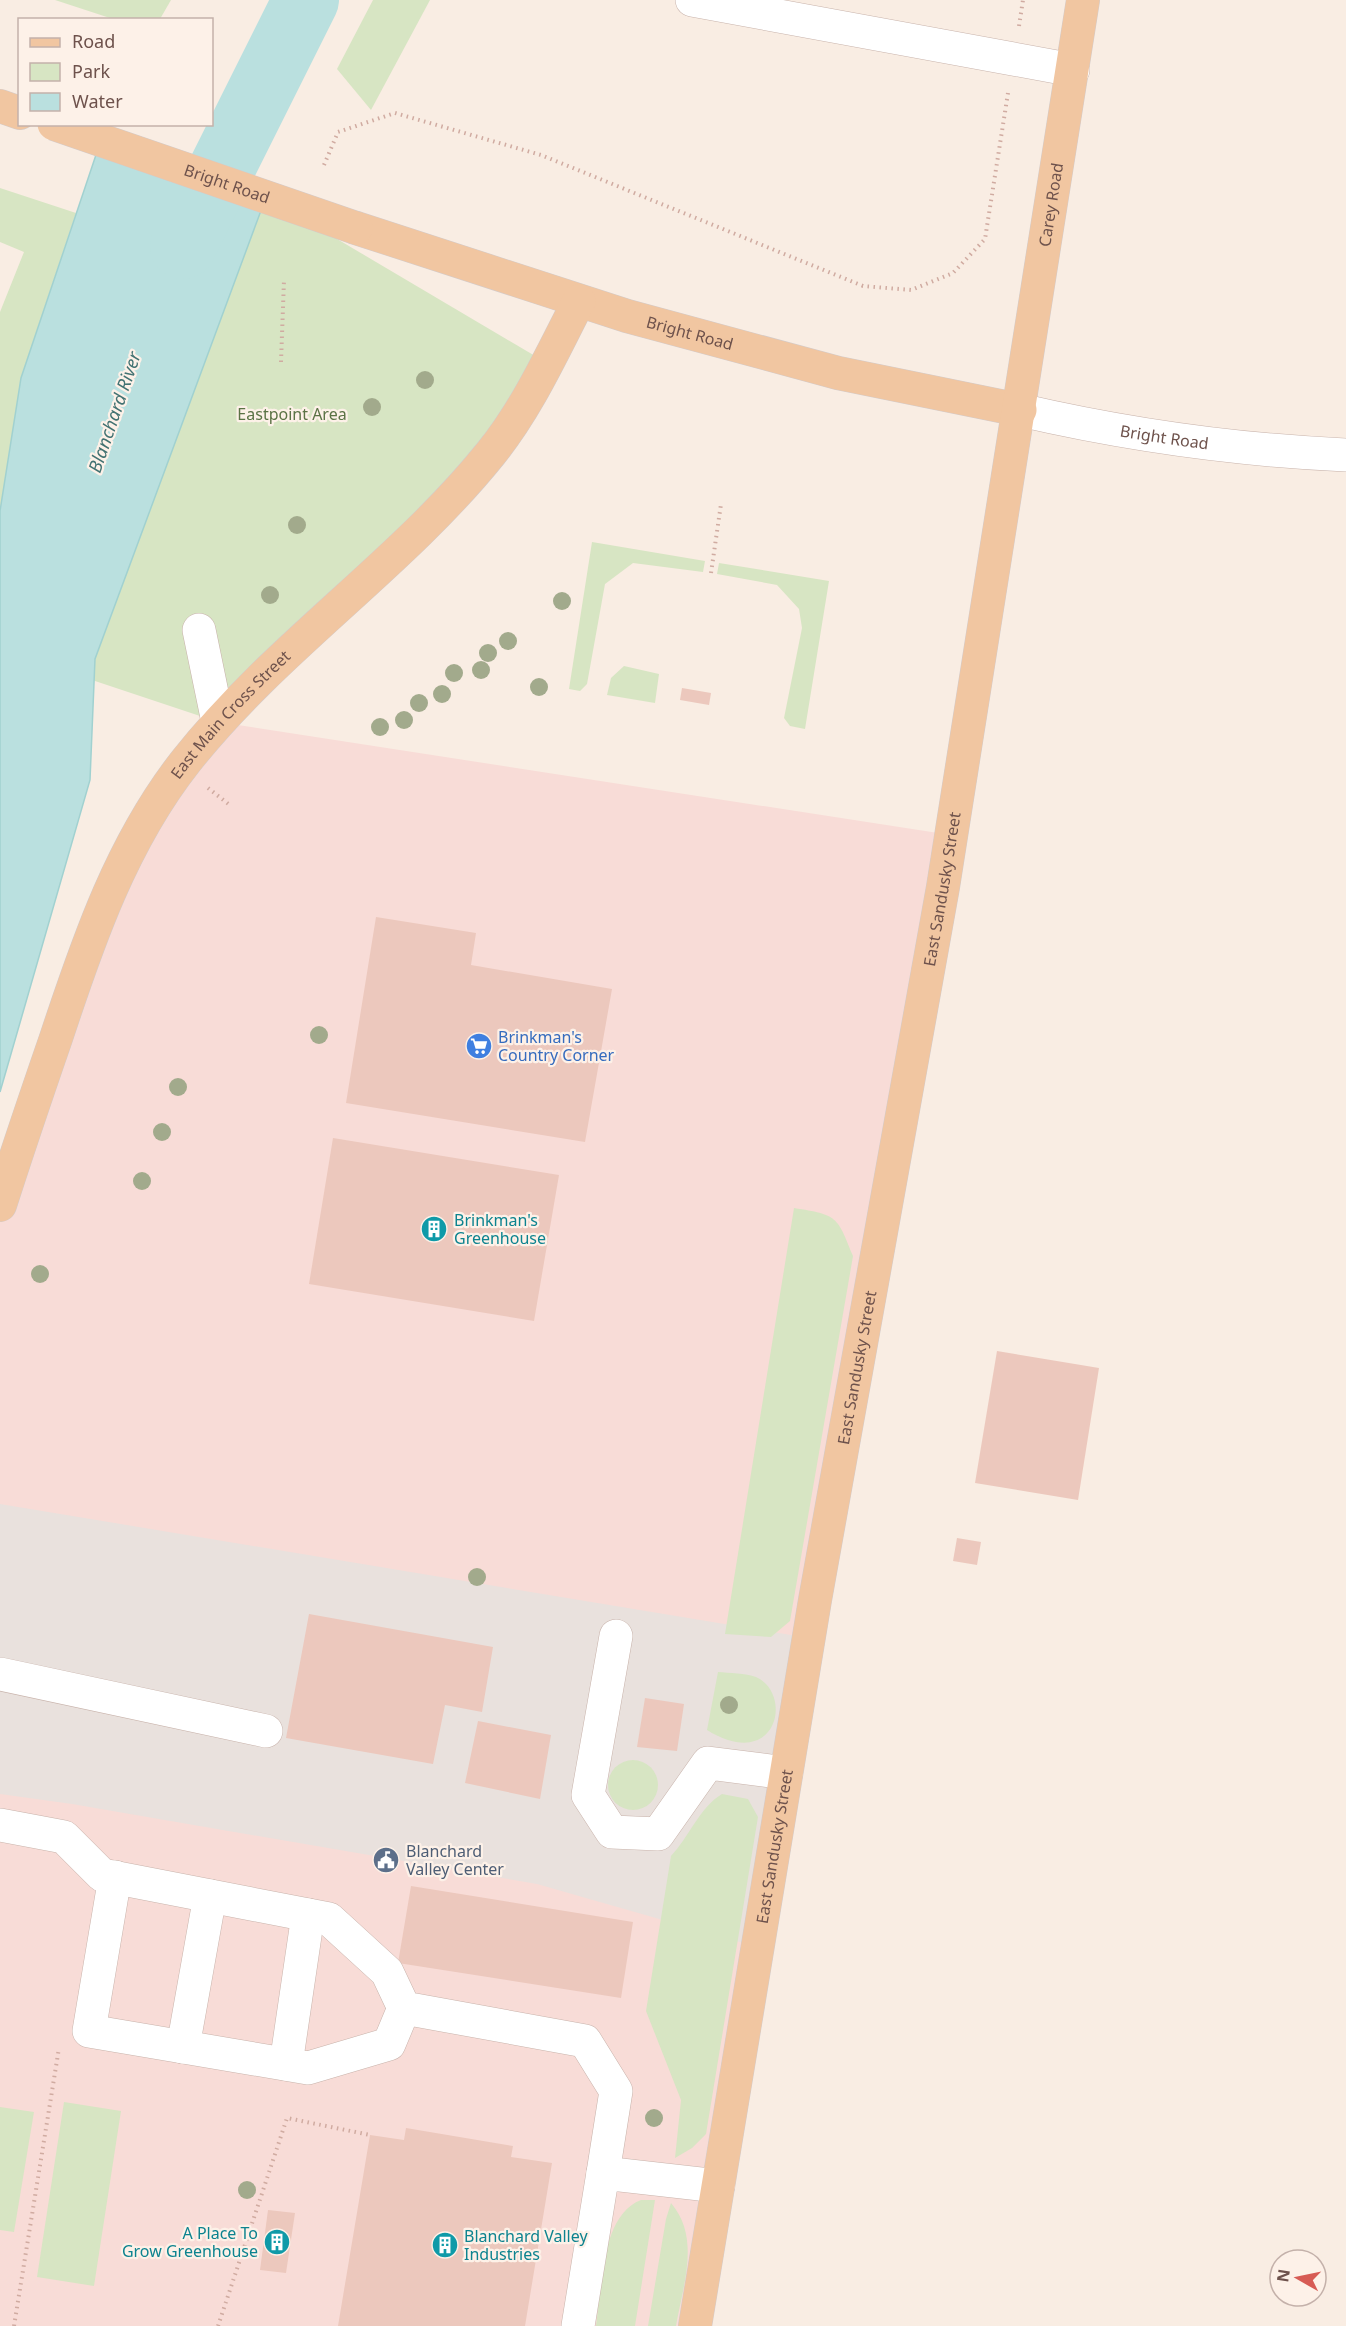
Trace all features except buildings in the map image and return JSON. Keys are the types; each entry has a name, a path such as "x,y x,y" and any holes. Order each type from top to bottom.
{"main road":[{"name":"Carey Road","path":"1020,410 1083,0"},
{"path":"0,106 18,112"},
{"name":"Bright Road","path":"60,126 356,228 579,301 838,373 1020,410"},
{"name":"East Main Cross Street","path":"0,1205 75,981 109,895 153,808 218,722 256,683 405,544 455,494 484,460 524,406 579,301"},
{"name":"East Sandusky Street","path":"695,2326 786,1773 937,921 1020,410"}],"street":[{"path":"692,0 778,9 1014,60 1072,70"},
{"name":"Bright Road","path":"1020,410 1101,429 1201,443 1346,455"},
{"path":"200,630 218,722"},
{"path":"616,1636 588,1795 612,1832 658,1834 708,1763 786,1773"},
{"path":"0,1674 266,1731"},
{"path":"0,1825 64,1837 102,1875 115,1877 329,1919 387,1972 404,2008 389,2044 308,2068 89,2031 115,1877"},
{"path":"183,2047 210,1896"},
{"path":"286,2064 308,1915"},
{"path":"404,2008 585,2041 616,2091 578,2326"},
{"path":"603,2174 718,2186"}],"path":[{"path":"324,165 338,132 395,113 541,154 863,286 911,290 953,273 985,239 1023,0"},
{"path":"281,362 284,280"},
{"path":"711,573 722,504"},
{"path":"14,2326 61,2038 89,2031"},
{"path":"218,2326 287,2118 370,2135"}],"shaded area":[{"path":"218,722 951,835 695,2326 0,2326 0,1205 75,981"},
{"path":"0,1504 809,1638 757,1947 537,1884 72,1804 0,1794"}],"green space":[{"path":"55,0 171,0 161,18 110,18"},
{"path":"373,0 430,0 371,110 337,69"},
{"path":"0,188 76,213 21,378 0,511 0,312 24,252 0,242"},
{"name":"Eastpoint Area","path":"266,197 547,363 524,406 218,722 35,661"},
{"path":"592,542 705,561 703,572 633,563 605,584 587,684 580,691 569,689"},
{"path":"719,563 829,581 805,729 790,726 784,718 802,628 799,609 777,585 717,574"},
{"path":"624,666 659,674 655,703 607,695 611,678"},
{"path":"794,1208 820,1213 834,1220 839,1225 853,1256 790,1621 771,1637 725,1634"},
{"path":"718,1672 756,1677 768,1686 774,1698 776,1713 772,1726 763,1737 750,1742 731,1741 707,1730"},
{"path":"633,1760 651,1767 658,1785 651,1803 633,1810 615,1803 608,1785 615,1767"},
{"path":"722,1794 748,1799 758,1817 706,2134 692,2148 675,2158 681,2100 646,2011 671,1856 701,1814"},
{"path":"64,2102 121,2111 94,2286 37,2277"},
{"path":"0,2107 34,2112 14,2232 0,2230"},
{"path":"641,2200 655,2200 635,2326 596,2326 605,2255 611,2237 618,2221 628,2208"},
{"path":"671,2203 680,2217 688,2246 685,2278 676,2326 648,2326 666,2219"}],"water":[{"path":"101,140 266,197 95,659 90,780 0,1092 0,511 21,378"}],"waterway":[{"name":"Blanchard River","path":"183,246 306,0"}],"place":[{"name":"Brinkman's Country Corner","path":"479,1046"},
{"name":"Brinkman's Greenhouse","path":"434,1229"},
{"name":"Blanchard Valley Center","path":"386,1860"},
{"name":"A Place To Grow Greenhouse","path":"277,2242"},
{"name":"Blanchard Valley Industries","path":"445,2245"}]}
